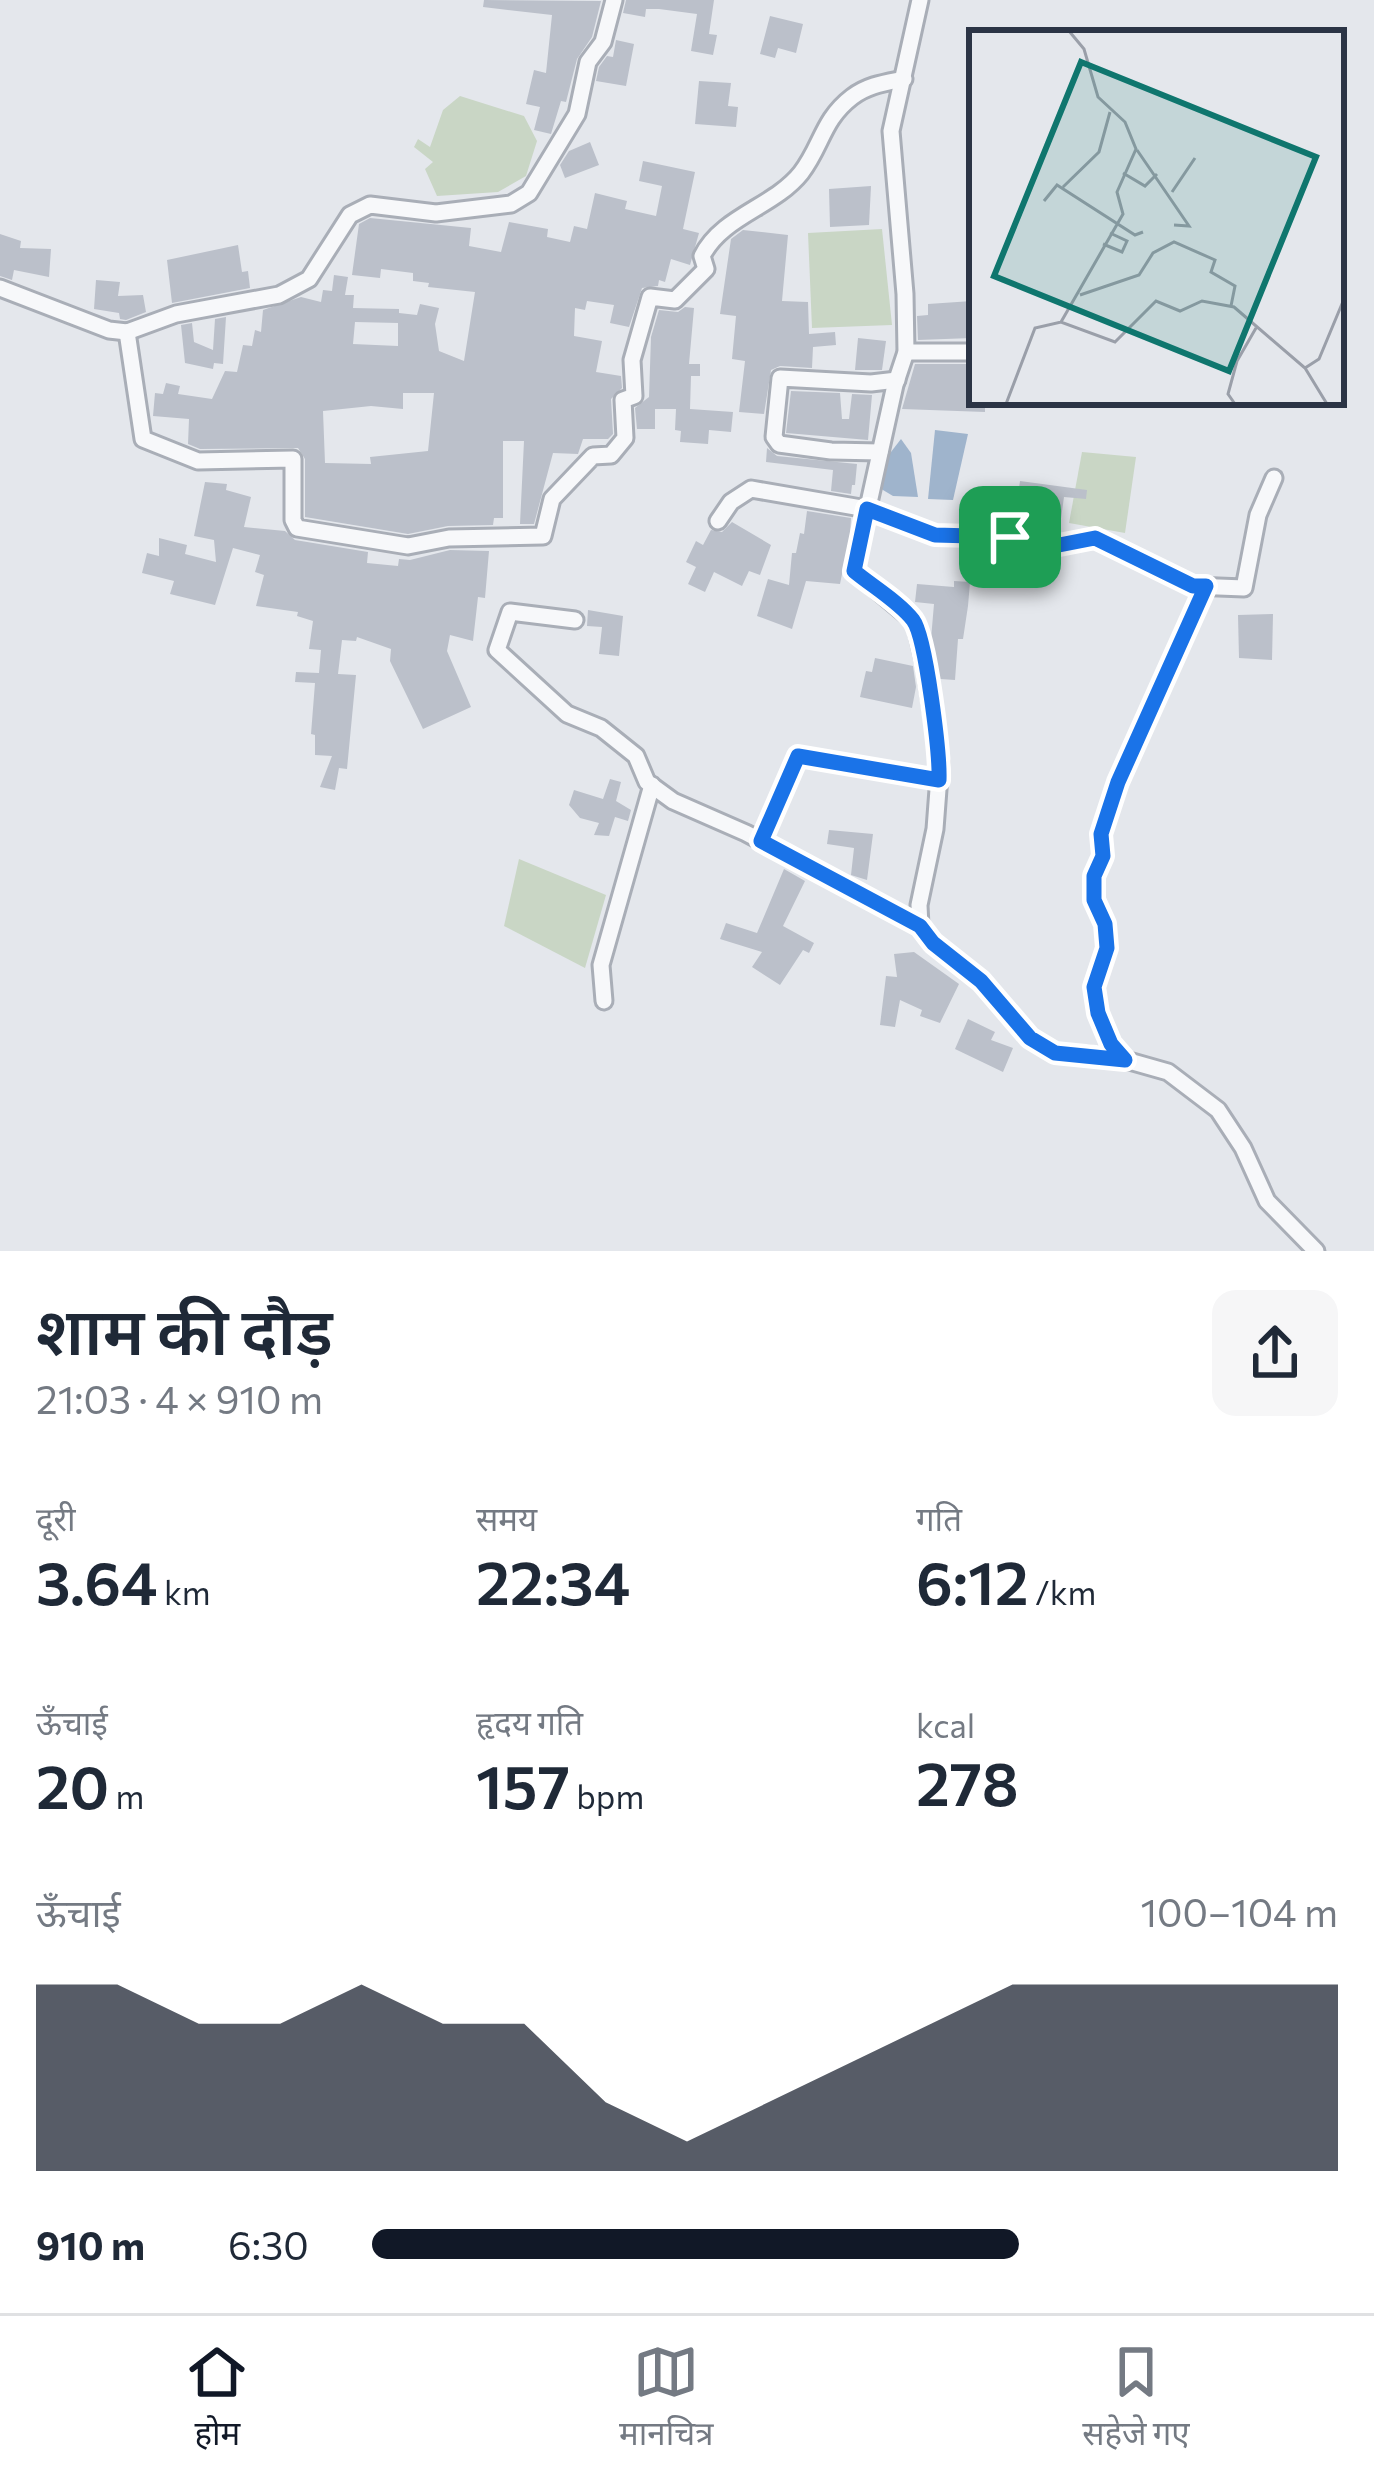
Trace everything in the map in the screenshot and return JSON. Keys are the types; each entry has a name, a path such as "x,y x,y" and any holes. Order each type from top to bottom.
{"street":[{"path":"0,288 109,330 127,332 176,314 279,295 309,279 350,214 370,205 436,213 511,204 529,193 577,114 588,62 603,42 614,0"},
{"path":"920,0 891,131 906,352 854,571 915,622 930,694 939,780 935,829 919,905 920,926"},
{"path":"127,332 143,439 198,461 293,459 297,528 408,546 449,538 543,536 552,499 593,456 611,455 625,438 623,400 634,396 632,360 650,297 675,299 691,284 706,269 702,256 712,237 799,176 827,119 850,98 870,86 904,79"},
{"path":"906,352 969,352"},
{"path":"880,452 779,445 774,437 780,378 897,380"},
{"path":"718,521 731,502 751,489 867,509 935,535 1010,537 1054,546 1095,538 1193,586 1244,587 1258,515 1274,478"},
{"path":"1125,1060 1111,1044 1094,987 1107,948 1105,924 1094,900 1094,876 1103,856 1101,834 1118,782 1206,586"},
{"path":"575,620 510,611 497,650 567,714 602,728 636,756 652,785 674,801 761,841 920,926 933,943 981,981 1030,1038 1055,1053 1125,1060 1168,1072 1218,1111 1243,1148 1267,1201 1316,1251"},
{"path":"761,841 798,756 939,780"},
{"path":"604,1001 601,965 652,785"}],"green space":[{"path":"460,96 524,116 537,141 526,176 498,192 437,196 425,169 433,162 414,147 418,139 430,147 443,110"},
{"path":"882,229 892,325 812,328 808,233"},
{"path":"1082,452 1136,457 1125,533 1069,523"},
{"path":"519,859 606,895 585,968 504,926"}],"water":[{"path":"935,430 968,434 953,500 928,499"},
{"path":"901,439 911,453 918,497 893,496 878,487 884,461"}],"building":[{"path":"484,0 601,1 592,37 577,59 566,102 561,101 551,134 534,130 540,107 526,104 534,70 546,73 552,15 483,7"},
{"path":"626,0 714,0 709,34 717,35 713,55 691,51 697,14 659,9 646,9 645,17 623,13"},
{"path":"770,16 803,24 796,53 778,48 775,58 760,54"},
{"path":"616,40 634,44 626,86 596,81 599,67 607,56 613,57"},
{"path":"699,81 731,83 728,106 738,107 736,127 695,124"},
{"path":"590,142 599,165 565,178 560,165 569,151"},
{"path":"643,161 695,172 683,229 699,233 690,265 671,259 665,282 642,288 629,327 610,323 614,305 587,301 585,310 575,308 574,336 602,341 596,372 621,376 622,388 611,399 613,434 608,439 583,439 578,454 553,453 534,524 520,524 524,441 503,441 503,518 494,518 493,525 448,526 408,534 305,517 305,459 298,448 200,449 188,444 189,419 153,416 155,393 163,394 166,383 180,386 178,394 212,399 225,371 237,372 243,345 252,346 255,330 261,332 263,310 301,297 321,302 323,290 332,291 334,275 348,277 345,295 354,295 353,308 399,309 399,313 417,315 420,304 439,308 435,324 439,351 464,361 475,292 428,287 429,283 413,281 413,273 381,269 380,278 352,275 359,224 370,218 471,228 469,246 501,252 509,222 548,229 547,237 570,242 574,226 587,229 595,193 627,201 625,209 656,216 662,186 639,181","holes":["355,322 398,323 398,346 353,344","403,393 434,393 428,451 370,457 371,464 325,463 323,411 371,406 403,409"]},
{"path":"871,186 869,225 830,227 829,189"},
{"path":"743,230 788,235 782,301 808,302 809,334 835,332 836,345 813,347 812,368 771,370 764,414 739,412 745,361 732,359 736,316 720,314 731,239"},
{"path":"0,234 21,241 20,248 51,249 49,277 14,270 12,280 0,276"},
{"path":"238,245 250,288 172,303 167,260"},
{"path":"96,280 120,282 118,296 143,295 146,312 126,320 119,313 94,309"},
{"path":"969,301 969,338 918,340 917,316 928,315 928,304"},
{"path":"694,308 689,364 700,364 700,376 691,376 690,409 733,412 731,432 709,430 708,444 680,442 676,409 655,409 655,429 637,429 635,408 649,397 651,337 659,310 678,312"},
{"path":"226,317 223,364 214,363 213,369 185,363 181,325 192,323 194,342 213,350 215,319"},
{"path":"858,338 886,341 882,370 855,370"},
{"path":"915,364 969,364 969,405 985,405 985,412 902,409"},
{"path":"791,391 840,393 842,419 849,419 852,394 872,395 868,440 786,433"},
{"path":"767,448 777,456 857,464 851,494 831,491 833,470 766,462"},
{"path":"1020,481 1087,490 1086,499 1064,497 1059,533 969,524 971,507 981,508 982,498 1017,502"},
{"path":"205,482 227,484 226,490 251,497 244,527 285,531 295,540 368,552 367,563 398,566 399,559 450,550 489,551 485,598 478,597 473,641 450,635 447,651 471,707 423,729 390,661 391,649 357,637 356,641 342,640 338,674 356,675 347,769 339,768 335,790 320,787 332,756 315,755 315,735 311,734 315,683 295,682 296,672 319,673 321,650 309,649 313,621 297,616 298,612 256,606 264,575 255,572 260,555 233,548 215,605 170,594 174,581 142,573 147,553 159,556 159,538 187,545 185,554 216,562 214,540 194,536"},
{"path":"807,511 851,518 850,535 840,584 806,581 792,629 757,616 768,579 789,585 792,553 796,553 800,533 804,534"},
{"path":"732,522 771,545 760,575 749,571 742,586 714,572 705,592 688,584 696,567 686,562 696,541 703,545 711,530 722,532"},
{"path":"954,581 970,582 955,680 940,679 931,639 934,604 915,602 917,584 954,587"},
{"path":"588,610 623,616 619,656 599,654 602,627 587,626"},
{"path":"1273,614 1272,660 1239,658 1238,615"},
{"path":"875,658 913,666 912,708 860,697 866,671 872,672"},
{"path":"610,779 621,782 616,801 631,810 628,821 615,817 609,836 594,835 599,823 580,818 569,805 574,790 603,799"},
{"path":"829,830 873,834 867,880 851,875 854,848 827,844"},
{"path":"784,869 805,881 783,926 814,943 809,953 803,950 780,985 752,967 762,952 720,939 726,923 757,933"},
{"path":"914,952 959,984 940,1023 920,1016 922,1010 900,1000 895,1027 880,1025 886,976 897,977 894,954"},
{"path":"968,1019 995,1032 991,1040 1013,1048 1003,1072 955,1049"}],"route":[{"path":"867,509 935,535 1010,537 1054,546 1095,538 1193,586 1206,586 1118,782 1101,834 1103,856 1094,876 1094,900 1105,924 1107,948 1094,987 1111,1044 1125,1060 1055,1053 1030,1038 981,981 933,943 920,926 761,841 798,756 939,780 926,670 915,622 854,571 867,509"}]}
